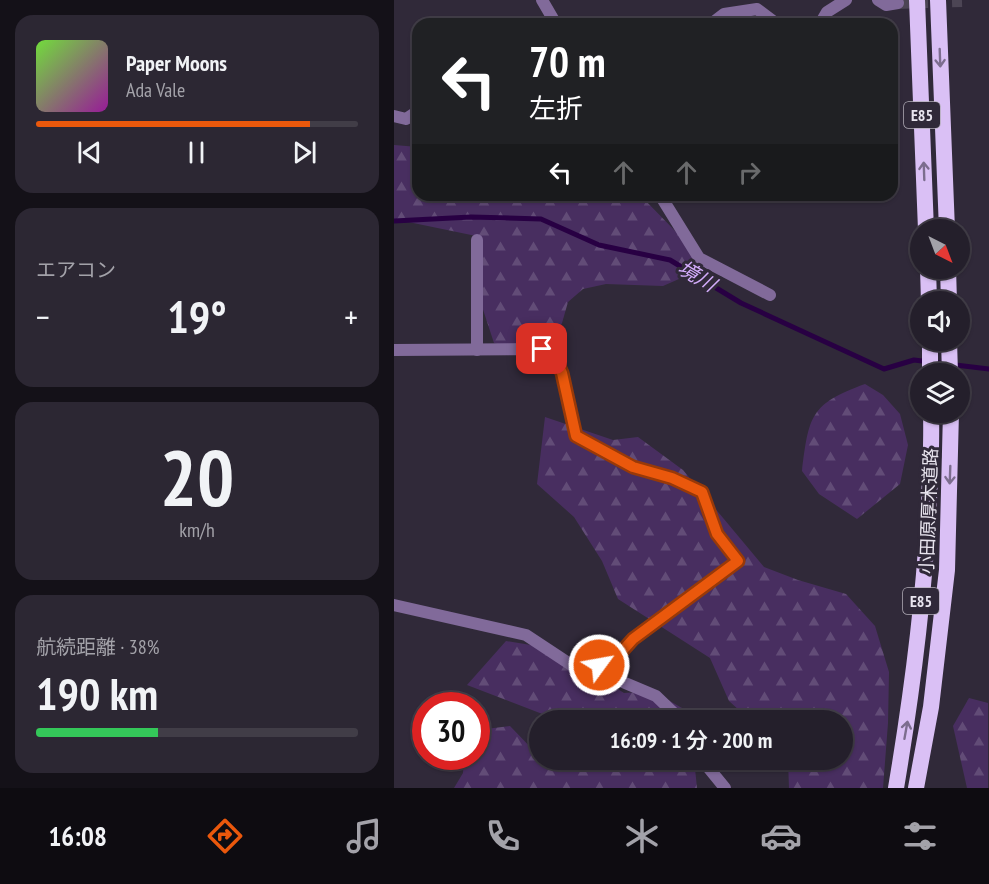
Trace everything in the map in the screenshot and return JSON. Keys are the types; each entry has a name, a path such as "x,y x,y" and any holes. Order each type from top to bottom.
{"highway":[{"name":"E85","path":"917,0 926,219"},
{"name":"E85","path":"938,0 947,219"},
{"name":"小田原厚木道路","path":"896,788 910,708 925,573 931,423"},
{"name":"小田原厚木道路","path":"916,788 931,707 947,570 951,423"}],"street":[{"path":"542,0 552,18"},
{"path":"824,18 827,12 846,0"},
{"path":"878,0 886,5 898,3"},
{"path":"719,18 724,14 757,9 769,18"},
{"path":"394,116 406,119 412,115"},
{"path":"664,201 699,258 770,295"},
{"path":"476,350 477,240"},
{"path":"394,351 542,349 554,355 562,373 576,436 633,467 672,478 702,492 717,534 738,561 633,639 616,658 582,672"},
{"path":"394,605 526,635 582,672 618,680 656,696 671,710"},
{"path":"710,770 726,788"}],"green space":[{"path":"394,145 412,146 412,201 646,201 682,238 695,261 688,275 663,286 606,284 583,289 568,302 562,323 549,346 522,351 494,343 473,279 481,237 394,219"},
{"path":"865,384 883,395 900,414 908,445 900,484 857,519 819,494 802,471 807,437 816,414 833,398"},
{"path":"545,417 613,440 638,437 683,470 764,567 846,594 875,626 889,672 883,788 789,788 788,770 853,770 853,710 739,710 729,701 710,658 618,599 602,561 574,517 537,484"},
{"path":"506,641 555,649 624,693 653,691 685,710 532,710 467,685"},
{"path":"969,698 988,703 988,788 967,788 953,726"},
{"path":"510,726 529,746 529,770 695,770 697,788 454,788 463,770 490,770 490,728"}],"waterway":[{"name":"境川","path":"394,221 471,217 541,219 599,245 670,260 741,303 884,369 914,360 989,369"}],"tunnel":[{"path":"898,3 962,1"}],"route":[{"path":"542,349 554,355 562,373 576,436 633,467 672,478 702,492 717,534 738,561 633,639 616,658 599,665"}]}
